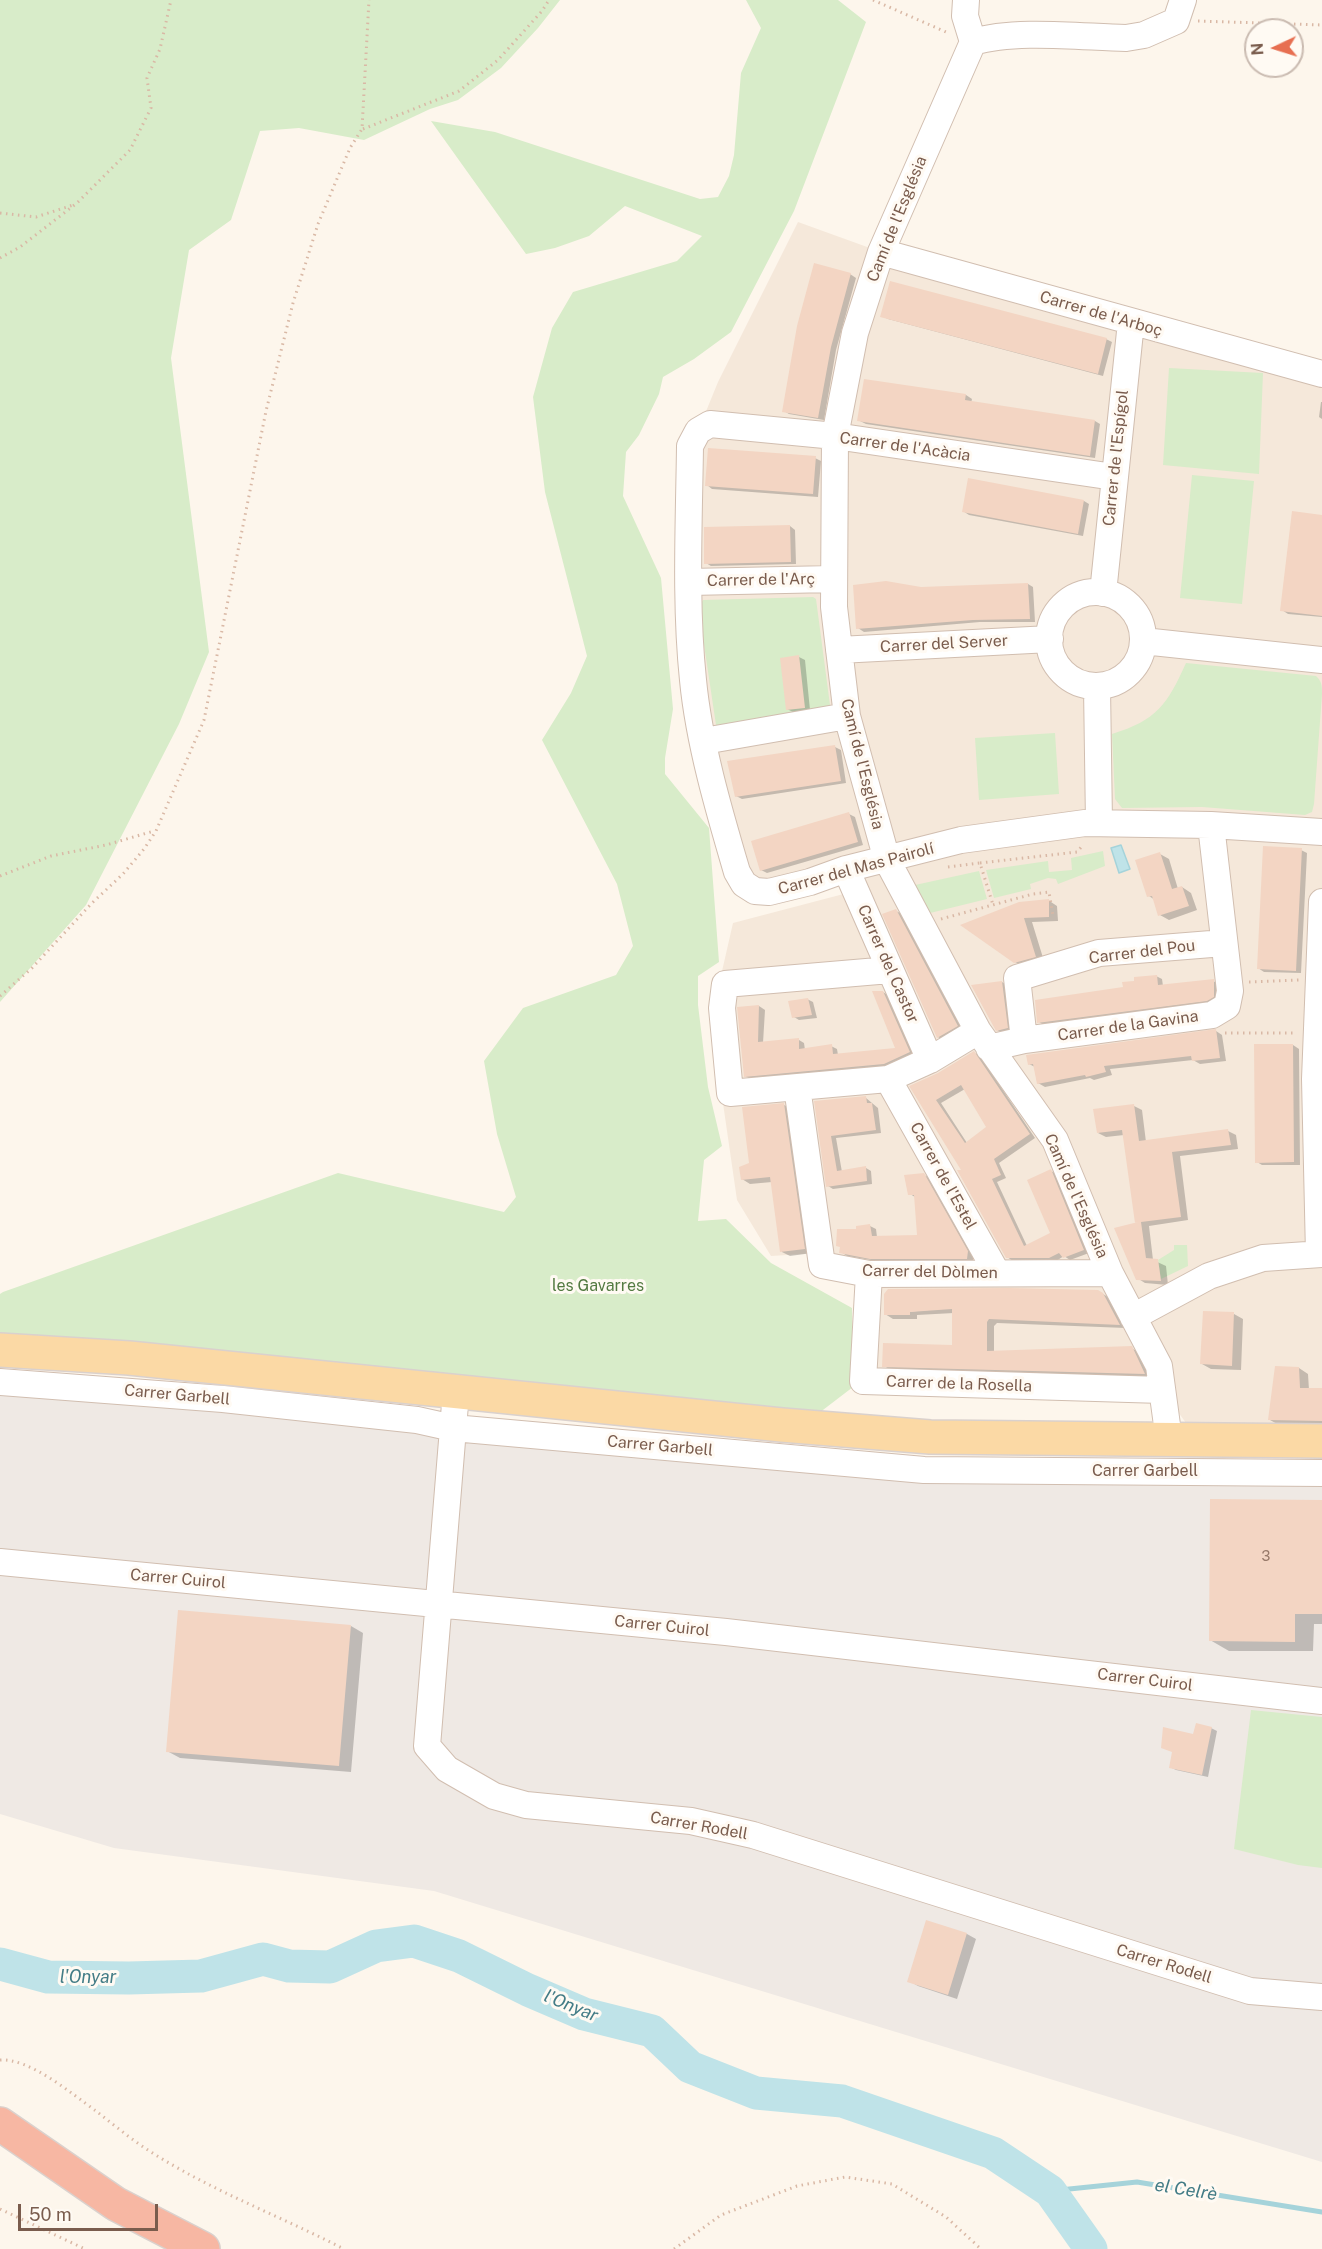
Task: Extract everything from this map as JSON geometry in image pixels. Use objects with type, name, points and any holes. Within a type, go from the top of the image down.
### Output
[{"type":"highway","points":[[4,2127],[116,2204],[203,2249]]},
{"type":"main road","points":[[0,1350],[129,1358],[930,1437],[1322,1441]]},
{"type":"street","points":[[948,0],[964,39]]},
{"type":"street","points":[[964,39],[966,0]]},
{"type":"street","points":[[964,39],[1012,36],[1126,38],[1144,35],[1180,10]]},
{"type":"street","name":"Camí de l'Església","points":[[964,39],[881,252],[855,333],[835,436],[834,607],[847,716],[887,860],[984,1039],[1055,1140],[1110,1274],[1159,1366],[1169,1440]]},
{"type":"street","name":"Carrer de l'Arboç","points":[[881,252],[1322,374]]},
{"type":"street","name":"Carrer de l'Espígol","points":[[1103,593],[1131,322]]},
{"type":"street","name":"Carrer de l'Acàcia","points":[[698,431],[710,424],[835,436],[1114,477]]},
{"type":"street","name":"Carrer del Mas Pairolí","points":[[698,431],[690,446],[689,582],[693,681],[712,783],[737,872],[744,884],[755,891],[769,892],[810,882],[846,869],[961,840],[1085,823],[1211,825],[1322,832]]},
{"type":"street","name":"Carrer de l'Arç","points":[[689,582],[833,579]]},
{"type":"street","points":[[1084,593],[1103,593],[1123,601],[1138,618],[1143,641],[1140,657],[1125,677],[1117,682],[1097,687],[1074,681],[1061,671],[1054,660],[1050,639],[1049,632],[1056,615],[1070,600],[1084,593]]},
{"type":"street","name":"Carrer del Server","points":[[839,650],[1050,639]]},
{"type":"street","points":[[1143,641],[1322,660]]},
{"type":"street","points":[[1097,687],[1099,823]]},
{"type":"street","points":[[704,741],[847,716]]},
{"type":"street","name":"Carrer de la Gavina","points":[[890,970],[725,984],[722,1008],[730,1093],[888,1079],[984,1039],[1024,1040],[1212,1015],[1227,1006],[1230,991],[1211,825]]},
{"type":"street","name":"Carrer del Castor","points":[[846,869],[930,1060]]},
{"type":"street","points":[[1133,1317],[1209,1276],[1263,1258],[1320,1254],[1315,1079],[1322,902]]},
{"type":"street","name":"Carrer del Pou","points":[[1024,1040],[1017,978],[1099,953],[1224,943]]},
{"type":"street","name":"Carrer de l'Estel","points":[[888,1079],[997,1273]]},
{"type":"street","name":"Carrer del Dòlmen","points":[[797,1087],[822,1265],[869,1274],[1110,1274]]},
{"type":"street","name":"Carrer de la Rosella","points":[[869,1274],[863,1381],[1162,1390]]},
{"type":"street","name":"Carrer Garbell","points":[[0,1382],[224,1399],[417,1420],[453,1428],[924,1470],[1322,1473]]},
{"type":"street","name":"Carrer Rodell","points":[[456,1392],[427,1746],[447,1769],[494,1796],[526,1805],[691,1821],[753,1835],[1250,1991],[1322,1996]]},
{"type":"street","name":"Carrer Cuirol","points":[[0,1562],[726,1632],[1322,1701]]},
{"type":"path","points":[[0,258],[20,247],[77,203],[130,150],[151,108],[147,78],[160,50],[171,0]]},
{"type":"path","points":[[0,996],[32,969],[92,903],[123,874],[156,831],[204,720],[266,411],[293,303],[318,224],[351,148],[363,129],[369,0]]},
{"type":"path","points":[[363,129],[459,91],[498,60],[549,0]]},
{"type":"path","points":[[873,0],[964,39]]},
{"type":"path","points":[[1180,10],[1322,25]]},
{"type":"path","points":[[0,213],[36,217],[77,203]]},
{"type":"path","points":[[0,876],[51,856],[106,845],[156,831]]},
{"type":"path","points":[[922,851],[941,868],[980,863],[993,905]]},
{"type":"path","points":[[922,924],[1033,894],[1049,892],[1053,916]]},
{"type":"path","points":[[1228,982],[1319,980]]},
{"type":"path","points":[[1212,1015],[1220,1033],[1317,1033]]},
{"type":"path","points":[[0,2060],[9,2060],[27,2066],[73,2095],[152,2152],[226,2193],[344,2249]]},
{"type":"path","points":[[674,2249],[721,2215],[797,2186],[845,2177],[892,2184],[946,2217],[981,2249]]},
{"type":"path","points":[[0,2209],[85,2249]]},
{"type":"shaded area","points":[[798,222],[881,252],[1322,374],[1322,1428],[1189,1427],[1162,1390],[863,1381],[869,1274],[819,1253],[771,1256],[737,1200],[714,1041],[720,980],[733,923],[855,891],[846,869],[755,891],[704,741],[698,431],[718,382]]},
{"type":"shaded area","points":[[0,1391],[452,1433],[1322,1481],[1322,2162],[434,1891],[114,1848],[0,1814]]},
{"type":"green space","points":[[0,0],[560,0],[501,68],[458,100],[430,109],[364,140],[299,128],[260,131],[231,220],[189,250],[171,358],[209,652],[179,724],[86,905],[0,1002]]},
{"type":"green space","name":"les Gavarres","points":[[746,0],[838,0],[866,22],[794,211],[731,332],[694,359],[663,377],[659,394],[639,435],[626,452],[623,496],[661,578],[673,709],[665,758],[665,774],[709,828],[719,962],[698,976],[698,1005],[708,1087],[722,1146],[704,1160],[698,1221],[726,1219],[771,1263],[852,1308],[853,1387],[802,1426],[0,1335],[0,1294],[3,1292],[338,1173],[504,1212],[516,1197],[497,1134],[484,1061],[523,1008],[616,975],[633,946],[617,884],[542,740],[571,693],[587,656],[545,492],[533,397],[552,328],[573,292],[677,261],[702,236],[625,206],[589,236],[555,248],[526,254],[431,121],[495,132],[700,199],[718,197],[729,176],[734,155],[741,73],[761,28]]},
{"type":"green space","points":[[1169,368],[1263,373],[1259,474],[1163,465]]},
{"type":"green space","points":[[1192,475],[1254,481],[1242,604],[1180,598]]},
{"type":"green space","points":[[813,597],[816,599],[830,705],[827,708],[721,727],[716,725],[699,611],[703,600]]},
{"type":"green space","points":[[1186,663],[1318,678],[1322,694],[1312,812],[1305,815],[1202,807],[1122,808],[1115,799],[1112,734],[1140,723],[1159,709],[1173,690]]},
{"type":"green space","points":[[1055,733],[1059,794],[979,800],[975,738]]},
{"type":"green space","points":[[1103,851],[1105,866],[1058,884],[1056,879],[1048,878],[1030,884],[1031,889],[994,898],[986,870],[1048,861],[1049,872],[1072,870],[1071,858]]},
{"type":"green space","points":[[979,871],[987,899],[926,914],[915,885]]},
{"type":"green space","points":[[1174,1245],[1187,1245],[1188,1266],[1161,1279],[1158,1260],[1174,1250]]},
{"type":"green space","points":[[1251,1710],[1322,1717],[1322,1868],[1298,1865],[1234,1849]]},
{"type":"water","points":[[1121,845],[1130,869],[1119,873],[1111,848]]},
{"type":"building","points":[[814,263],[851,273],[831,347],[818,418],[782,412],[797,326]]},
{"type":"building","points":[[890,281],[1107,338],[1098,374],[880,317]]},
{"type":"building","points":[[864,379],[966,394],[965,400],[1095,420],[1090,456],[857,421]]},
{"type":"building","points":[[708,448],[816,456],[813,494],[705,486]]},
{"type":"building","points":[[968,478],[1084,500],[1078,534],[962,512]]},
{"type":"building","points":[[1292,511],[1322,515],[1322,616],[1280,611]]},
{"type":"building","points":[[790,525],[791,562],[704,564],[704,527]]},
{"type":"building","points":[[886,581],[921,587],[1028,583],[1030,619],[973,620],[856,629],[853,585]]},
{"type":"building","points":[[799,655],[805,708],[786,710],[780,658]]},
{"type":"building","points":[[835,745],[841,781],[735,797],[727,761]]},
{"type":"building","points":[[849,812],[858,842],[760,871],[751,841]]},
{"type":"building","points":[[1263,846],[1302,848],[1296,971],[1257,969]]},
{"type":"building","points":[[1160,852],[1172,889],[1182,886],[1189,906],[1158,916],[1152,896],[1147,897],[1135,860]]},
{"type":"building","points":[[1049,899],[1049,917],[1024,918],[1036,957],[1014,963],[960,925],[1019,902]]},
{"type":"building","points":[[896,909],[958,1026],[937,1038],[882,914]]},
{"type":"building","points":[[1157,975],[1158,985],[1214,979],[1214,997],[1207,1001],[1037,1023],[1035,1000],[1123,987],[1122,982],[1134,981],[1134,977]]},
{"type":"building","points":[[1002,981],[1008,1028],[996,1031],[971,985]]},
{"type":"building","points":[[872,991],[883,991],[910,1052],[884,1064],[744,1077],[737,1007],[759,1005],[758,1042],[799,1038],[799,1049],[832,1044],[833,1054],[895,1048]]},
{"type":"building","points":[[808,998],[812,1015],[792,1018],[788,1001]]},
{"type":"building","points":[[1216,1029],[1220,1058],[1192,1061],[1191,1056],[1104,1066],[1106,1072],[1037,1084],[1033,1064],[1028,1065],[1026,1055]]},
{"type":"building","points":[[1254,1044],[1293,1044],[1294,1162],[1255,1163]]},
{"type":"building","points":[[974,1051],[1030,1134],[994,1159],[1001,1175],[992,1179],[1024,1246],[1050,1233],[1027,1180],[1051,1169],[1084,1250],[1063,1258],[1059,1253],[1049,1258],[1006,1258],[957,1170],[961,1170],[909,1086],[938,1073]],"holes":[[[961,1085],[986,1127],[965,1143],[936,1100]]]},
{"type":"building","points":[[866,1096],[867,1103],[872,1103],[876,1130],[831,1136],[837,1171],[866,1166],[867,1181],[826,1187],[814,1101]]},
{"type":"building","points":[[784,1103],[805,1249],[780,1252],[770,1177],[741,1180],[739,1167],[749,1163],[742,1107]]},
{"type":"building","points":[[1134,1104],[1139,1141],[1228,1129],[1231,1145],[1172,1152],[1181,1217],[1141,1222],[1146,1258],[1158,1259],[1161,1281],[1136,1280],[1114,1228],[1135,1223],[1122,1130],[1097,1133],[1093,1109]]},
{"type":"building","points":[[924,1173],[968,1251],[967,1259],[870,1259],[839,1253],[840,1247],[836,1246],[837,1229],[856,1229],[856,1226],[870,1224],[872,1236],[917,1235],[914,1195],[908,1195],[904,1175]]},
{"type":"building","points":[[888,1289],[1098,1290],[1103,1293],[1120,1325],[989,1319],[987,1322],[987,1351],[1132,1346],[1145,1374],[882,1367],[883,1343],[952,1345],[952,1309],[910,1312],[910,1315],[884,1315],[884,1294]]},
{"type":"building","points":[[1203,1311],[1234,1312],[1232,1366],[1200,1364]]},
{"type":"building","points":[[1275,1366],[1299,1367],[1300,1388],[1322,1388],[1322,1421],[1268,1420]]},
{"type":"building","points":[[1210,1499],[1322,1500],[1322,1614],[1295,1614],[1295,1642],[1209,1641]]},
{"type":"building","points":[[178,1610],[351,1625],[339,1766],[166,1752]]},
{"type":"building","points":[[1196,1723],[1212,1727],[1202,1775],[1169,1768],[1172,1752],[1161,1748],[1163,1727],[1193,1734]]},
{"type":"building","points":[[926,1920],[967,1933],[948,1995],[907,1982]]},
{"type":"waterway","name":"l'Onyar","points":[[0,1964],[48,1977],[201,1976],[263,1959],[289,1966],[330,1967],[376,1946],[414,1941],[459,1956],[584,2014],[652,2031],[690,2067],[756,2093],[842,2101],[993,2153],[1050,2191],[1091,2249]]},
{"type":"waterway","name":"el Celrè","points":[[1050,2191],[1137,2182],[1322,2212]]}]
